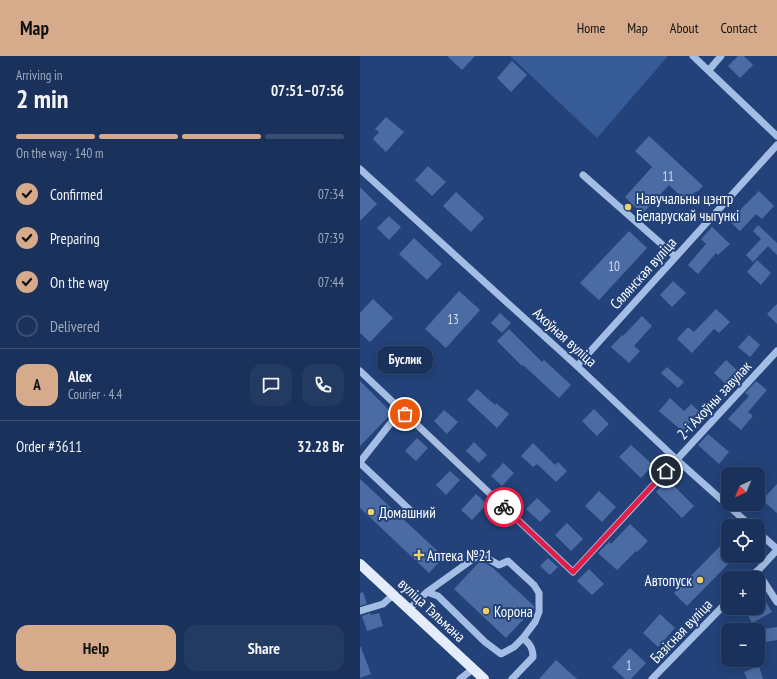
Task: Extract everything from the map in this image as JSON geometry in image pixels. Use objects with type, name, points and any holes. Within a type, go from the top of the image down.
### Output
[{"type":"main road","name":"вуліца Тэльмана","points":[[360,564],[484,679]]},
{"type":"street","points":[[693,56],[777,136]]},
{"type":"street","points":[[709,70],[721,56]]},
{"type":"street","name":"Сялянская вуліца","points":[[577,366],[777,145]]},
{"type":"street","name":"Ахоўная вуліца","points":[[360,169],[743,519]]},
{"type":"street","points":[[583,175],[675,256]]},
{"type":"street","name":"2-і Ахоўны завулак","points":[[401,410],[573,572],[777,351]]},
{"type":"street","points":[[360,371],[401,410],[360,462],[411,511]]},
{"type":"street","points":[[757,571],[777,549],[765,538]]},
{"type":"street","points":[[409,609],[427,592],[480,554],[498,565],[508,561],[534,585],[539,593],[539,612],[535,622],[523,638],[514,647],[501,654],[485,642],[438,596],[427,592]]},
{"type":"street","points":[[765,583],[777,602]]},
{"type":"street","points":[[360,611],[383,604],[393,595]]},
{"type":"street","name":"Базісная вуліца","points":[[652,679],[721,608]]},
{"type":"street","points":[[516,678],[533,657],[533,650],[523,638]]},
{"type":"street","points":[[460,679],[473,669]]},
{"type":"shaded area","points":[[510,56],[668,56],[597,138]]},
{"type":"building","points":[[447,56],[475,56],[462,70]]},
{"type":"building","points":[[738,56],[744,56],[753,65],[740,78],[728,66]]},
{"type":"building","points":[[512,61],[527,75],[511,92],[497,78]]},
{"type":"building","points":[[386,117],[404,132],[386,152],[373,139],[379,132],[375,129]]},
{"type":"building","points":[[649,136],[703,186],[686,201],[669,185],[642,214],[625,197],[652,167],[635,151]]},
{"type":"building","points":[[428,166],[446,182],[432,196],[415,180]]},
{"type":"building","points":[[360,187],[377,204],[360,221]]},
{"type":"building","points":[[759,191],[774,206],[762,219],[756,214],[740,231],[729,221]]},
{"type":"building","points":[[456,192],[484,218],[471,232],[443,206]]},
{"type":"building","points":[[389,216],[401,227],[389,240],[377,228]]},
{"type":"building","points":[[758,225],[777,243],[777,255],[768,246],[753,262],[746,255],[761,239],[753,231]]},
{"type":"building","points":[[712,227],[730,244],[718,255],[716,253],[698,274],[688,265],[706,244],[701,239]]},
{"type":"building","points":[[629,231],[647,248],[599,300],[580,283]]},
{"type":"building","points":[[414,238],[442,264],[427,280],[399,254]]},
{"type":"building","points":[[757,260],[771,273],[761,285],[747,272]]},
{"type":"building","points":[[673,281],[686,293],[672,307],[660,295]]},
{"type":"building","points":[[459,291],[480,310],[446,348],[425,329]]},
{"type":"building","points":[[373,299],[393,318],[370,342],[360,333],[360,313]]},
{"type":"building","points":[[777,304],[777,324],[767,314]]},
{"type":"building","points":[[716,309],[730,322],[719,333],[714,329],[692,353],[677,339],[688,327],[694,332]]},
{"type":"building","points":[[500,313],[511,323],[502,333],[491,323]]},
{"type":"building","points":[[642,316],[652,326],[634,346],[640,351],[629,363],[611,347]]},
{"type":"building","points":[[509,329],[542,362],[544,360],[571,385],[559,398],[523,365],[522,366],[497,341]]},
{"type":"building","points":[[749,335],[760,345],[750,357],[738,347]]},
{"type":"building","points":[[726,360],[745,378],[738,386],[734,383],[729,387],[714,373]]},
{"type":"building","points":[[667,367],[684,382],[678,388],[661,373]]},
{"type":"building","points":[[360,381],[392,413],[360,446]]},
{"type":"building","points":[[756,381],[767,390],[748,412],[753,416],[741,430],[728,419],[749,396],[745,393]]},
{"type":"building","points":[[477,389],[495,405],[496,403],[509,414],[497,428],[467,400]]},
{"type":"building","points":[[670,398],[684,411],[691,404],[700,412],[682,431],[659,411]]},
{"type":"building","points":[[594,409],[609,424],[597,436],[582,421]]},
{"type":"building","points":[[444,410],[458,422],[447,434],[434,421]]},
{"type":"building","points":[[708,434],[729,452],[719,464],[698,445]]},
{"type":"building","points":[[417,438],[428,448],[416,461],[405,451]]},
{"type":"building","points":[[474,442],[487,455],[479,463],[466,451]]},
{"type":"building","points":[[533,443],[555,465],[558,462],[567,471],[556,482],[537,464],[533,467],[521,456]]},
{"type":"building","points":[[631,445],[653,465],[641,478],[619,457]]},
{"type":"building","points":[[503,463],[514,473],[502,486],[491,476]]},
{"type":"building","points":[[450,471],[460,480],[446,495],[436,485]]},
{"type":"building","points":[[360,479],[444,557],[429,573],[360,508]]},
{"type":"building","points":[[668,480],[694,506],[682,518],[656,492]]},
{"type":"building","points":[[777,484],[777,513],[765,503],[765,497]]},
{"type":"building","points":[[599,491],[616,507],[602,522],[585,506]]},
{"type":"building","points":[[476,494],[487,504],[472,520],[461,510]]},
{"type":"building","points":[[537,498],[551,511],[540,522],[526,509]]},
{"type":"building","points":[[567,523],[583,539],[571,551],[555,535]]},
{"type":"building","points":[[630,524],[648,541],[617,570],[598,553],[609,542],[611,544]]},
{"type":"building","name":"Автопуск","points":[[721,545],[721,563],[729,563],[687,606],[674,593]]},
{"type":"building","points":[[548,558],[558,567],[550,575],[540,566]]},
{"type":"building","points":[[481,560],[493,568],[534,606],[534,608],[506,638],[454,589]]},
{"type":"building","points":[[589,569],[604,584],[592,595],[577,581]]},
{"type":"building","points":[[363,592],[367,604],[360,606],[360,593]]},
{"type":"building","points":[[765,601],[772,612],[752,623],[748,615],[765,615]]},
{"type":"building","points":[[370,613],[371,615],[379,613],[383,626],[367,631],[362,616]]},
{"type":"building","points":[[660,614],[675,628],[658,647],[643,633]]},
{"type":"building","points":[[777,627],[777,640],[766,642],[765,629]]},
{"type":"building","points":[[360,647],[371,674],[360,678]]},
{"type":"building","points":[[630,648],[646,663],[631,679],[625,679],[612,667]]},
{"type":"building","points":[[556,660],[577,679],[539,679]]},
{"type":"building","points":[[759,667],[763,679],[747,679],[744,672]]},
{"type":"way so far","points":[[405,414],[504,507]]},
{"type":"place","name":"Навучальны цэнтр Беларускай чыгункі","points":[[628,207]]},
{"type":"place","name":"Буслик","points":[[405,414]]},
{"type":"place","name":"Домашний","points":[[371,512]]},
{"type":"place","name":"Аптека №21","points":[[419,555]]},
{"type":"place","name":"Автопуск","points":[[700,580]]},
{"type":"place","name":"Корона","points":[[486,611]]},
{"type":"route","points":[[504,507],[573,572],[666,471]]}]
